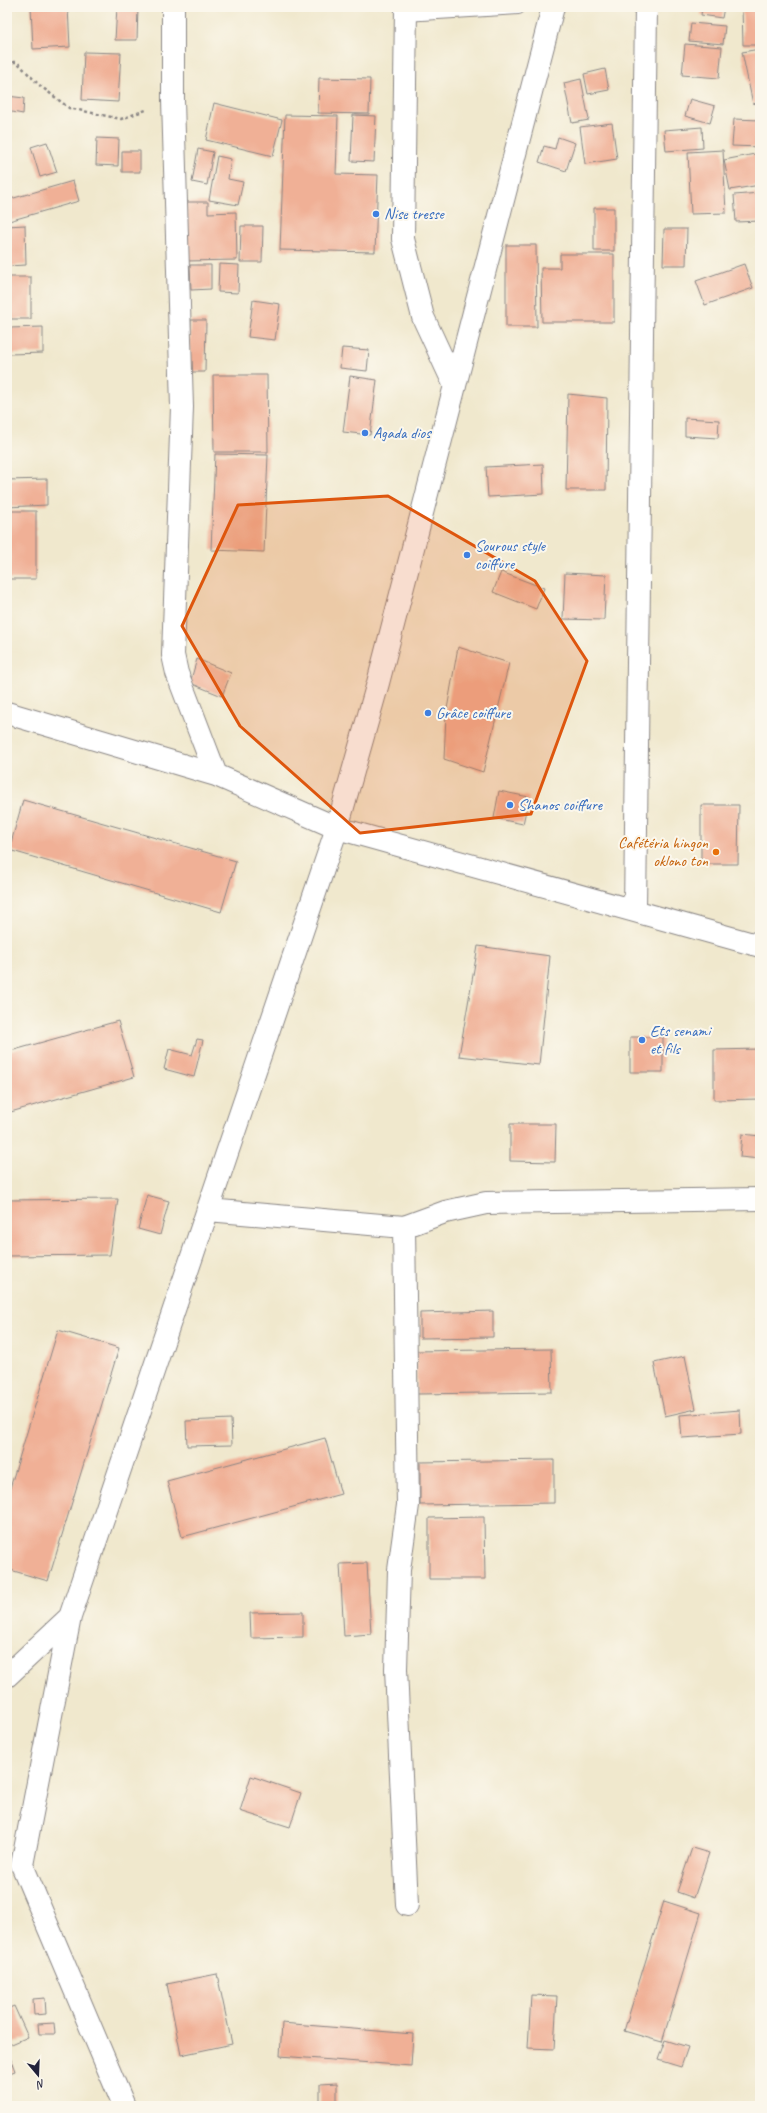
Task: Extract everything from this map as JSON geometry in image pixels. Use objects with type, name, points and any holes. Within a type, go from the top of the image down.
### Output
[{"type":"street","points":[[173,7],[173,100],[182,407],[173,655],[177,673],[216,775]]},
{"type":"street","points":[[124,2106],[15,1863],[70,1617],[337,828],[378,683],[553,7]]},
{"type":"street","points":[[635,910],[646,7]]},
{"type":"street","points":[[406,10],[403,239],[423,318],[454,386]]},
{"type":"street","points":[[7,713],[216,775],[337,828],[760,946]]},
{"type":"street","points":[[208,1210],[404,1227],[444,1212],[486,1203],[760,1199]]},
{"type":"street","points":[[404,1227],[408,1505],[399,1570],[396,1669],[407,1905]]},
{"type":"street","points":[[7,1676],[70,1617]]},
{"type":"lane","points":[[406,10],[518,7]]},
{"type":"path","points":[[7,62],[17,62],[38,84],[69,108],[121,119],[173,100]]},
{"type":"highlighted area","points":[[388,496],[535,581],[587,661],[531,814],[360,833],[240,726],[182,626],[238,505]]},
{"type":"building","points":[[31,7],[68,7],[70,47],[33,49]]},
{"type":"building","points":[[117,7],[138,7],[137,40],[115,40]]},
{"type":"building","points":[[702,7],[724,7],[722,18],[701,15]]},
{"type":"building","points":[[742,7],[760,7],[760,45],[743,45]]},
{"type":"building","points":[[691,23],[725,26],[723,44],[689,41]]},
{"type":"building","points":[[685,44],[722,47],[719,78],[682,75]]},
{"type":"building","points":[[760,49],[760,102],[753,104],[742,52]]},
{"type":"building","points":[[84,52],[121,53],[118,102],[82,100]]},
{"type":"building","points":[[605,69],[609,90],[588,94],[584,74]]},
{"type":"building","points":[[319,78],[370,79],[369,114],[318,113]]},
{"type":"building","points":[[581,79],[589,120],[572,123],[564,83]]},
{"type":"building","points":[[7,96],[24,98],[23,114],[7,111]]},
{"type":"building","points":[[690,99],[715,106],[710,123],[685,116]]},
{"type":"building","points":[[214,103],[282,120],[273,156],[206,140]]},
{"type":"building","points":[[285,115],[338,116],[336,174],[378,175],[375,252],[280,250]]},
{"type":"building","points":[[353,115],[376,116],[374,162],[351,161]]},
{"type":"building","points":[[734,119],[760,120],[760,147],[732,146]]},
{"type":"building","points":[[612,123],[617,159],[585,164],[580,127]]},
{"type":"building","points":[[702,127],[703,148],[666,151],[664,130]]},
{"type":"building","points":[[558,137],[575,143],[566,171],[539,162],[544,146],[555,149]]},
{"type":"building","points":[[97,138],[119,139],[118,166],[96,165]]},
{"type":"building","points":[[47,142],[57,172],[40,177],[31,147]]},
{"type":"building","points":[[198,149],[213,152],[207,185],[192,182]]},
{"type":"building","points":[[723,150],[726,213],[691,214],[688,152]]},
{"type":"building","points":[[122,151],[140,151],[140,172],[122,172]]},
{"type":"building","points":[[760,153],[760,185],[730,190],[724,160]]},
{"type":"building","points":[[217,156],[231,159],[228,179],[243,182],[238,205],[209,200]]},
{"type":"building","points":[[73,181],[79,201],[9,221],[7,200]]},
{"type":"building","points":[[760,193],[760,221],[736,222],[734,195]]},
{"type":"building","points":[[185,202],[208,202],[208,213],[236,212],[237,260],[186,261]]},
{"type":"building","points":[[594,208],[614,208],[614,251],[594,251]]},
{"type":"building","points":[[25,225],[26,265],[7,266],[7,226]]},
{"type":"building","points":[[241,226],[263,226],[262,262],[240,262]]},
{"type":"building","points":[[664,229],[687,229],[686,265],[663,265]]},
{"type":"building","points":[[506,245],[536,245],[537,327],[506,327]]},
{"type":"building","points":[[560,254],[614,254],[614,322],[542,322],[541,268],[560,268]]},
{"type":"building","points":[[219,264],[239,265],[238,293],[218,292]]},
{"type":"building","points":[[744,264],[753,288],[705,305],[696,281]]},
{"type":"building","points":[[190,265],[211,265],[211,289],[191,290]]},
{"type":"building","points":[[7,277],[31,277],[31,319],[7,319]]},
{"type":"building","points":[[253,300],[280,304],[275,340],[248,337]]},
{"type":"building","points":[[191,320],[206,320],[205,372],[189,372]]},
{"type":"building","points":[[43,327],[43,353],[9,354],[9,328]]},
{"type":"building","points":[[342,348],[369,350],[367,371],[340,368]]},
{"type":"building","points":[[213,375],[267,375],[268,452],[214,452]]},
{"type":"building","points":[[350,376],[377,380],[370,435],[343,432]]},
{"type":"building","points":[[568,394],[607,398],[606,490],[566,490]]},
{"type":"building","points":[[685,418],[719,420],[718,438],[685,436]]},
{"type":"building","points":[[215,454],[268,455],[264,552],[211,550]]},
{"type":"building","points":[[543,464],[544,494],[488,497],[486,467]]},
{"type":"building","points":[[47,479],[47,505],[7,507],[7,480]]},
{"type":"building","points":[[7,511],[36,511],[36,579],[7,579]]},
{"type":"building","points":[[501,572],[544,588],[536,609],[493,592]]},
{"type":"building","points":[[565,573],[606,575],[604,620],[563,619]]},
{"type":"building","points":[[458,647],[509,663],[483,772],[444,759],[446,715]]},
{"type":"building","points":[[197,659],[231,673],[222,696],[190,683]]},
{"type":"building","points":[[499,791],[529,797],[523,824],[494,818]]},
{"type":"building","points":[[23,800],[236,861],[221,912],[9,850]]},
{"type":"building","points":[[701,805],[739,805],[738,864],[701,864]]},
{"type":"building","points":[[478,946],[550,956],[539,1065],[459,1056]]},
{"type":"building","points":[[118,1021],[134,1077],[7,1113],[7,1052]]},
{"type":"building","points":[[630,1037],[663,1037],[663,1072],[630,1072]]},
{"type":"building","points":[[197,1039],[203,1040],[194,1077],[164,1069],[169,1049],[192,1055]]},
{"type":"building","points":[[760,1049],[760,1099],[714,1100],[714,1050]]},
{"type":"building","points":[[510,1124],[556,1124],[555,1162],[510,1161]]},
{"type":"building","points":[[742,1134],[760,1136],[760,1159],[740,1157]]},
{"type":"building","points":[[147,1195],[169,1201],[160,1235],[138,1229]]},
{"type":"building","points":[[118,1199],[110,1255],[7,1256],[7,1200]]},
{"type":"building","points":[[493,1311],[493,1337],[420,1338],[420,1313]]},
{"type":"building","points":[[58,1330],[119,1348],[48,1581],[7,1569],[7,1498]]},
{"type":"building","points":[[551,1349],[552,1392],[417,1394],[416,1351]]},
{"type":"building","points":[[685,1356],[696,1409],[665,1416],[654,1363]]},
{"type":"building","points":[[740,1410],[741,1434],[682,1438],[680,1415]]},
{"type":"building","points":[[231,1419],[232,1445],[187,1446],[186,1421]]},
{"type":"building","points":[[325,1438],[341,1494],[182,1537],[167,1481]]},
{"type":"building","points":[[554,1460],[554,1503],[420,1505],[420,1462]]},
{"type":"building","points":[[484,1517],[485,1579],[429,1579],[429,1518]]},
{"type":"building","points":[[367,1563],[371,1634],[344,1636],[340,1564]]},
{"type":"building","points":[[303,1612],[303,1637],[251,1638],[250,1613]]},
{"type":"building","points":[[251,1776],[301,1793],[290,1827],[240,1811]]},
{"type":"building","points":[[692,1848],[709,1853],[694,1898],[677,1892]]},
{"type":"building","points":[[664,1901],[701,1913],[662,2042],[624,2031]]},
{"type":"building","points":[[217,1974],[232,2044],[181,2055],[167,1984]]},
{"type":"building","points":[[531,1995],[557,1996],[554,2049],[528,2048]]},
{"type":"building","points":[[45,1998],[46,2014],[34,2015],[33,1999]]},
{"type":"building","points":[[14,2006],[28,2037],[7,2046],[7,2009]]},
{"type":"building","points":[[54,2023],[55,2034],[39,2034],[38,2024]]},
{"type":"building","points":[[282,2023],[413,2034],[411,2066],[280,2056]]},
{"type":"building","points":[[665,2040],[688,2047],[681,2067],[658,2060]]},
{"type":"building","points":[[7,2049],[15,2071],[7,2074]]},
{"type":"building","points":[[337,2083],[337,2104],[320,2104],[320,2084]]},
{"type":"place","name":"Nise tresse","points":[[376,214]]},
{"type":"place","name":"Agada dios","points":[[365,433]]},
{"type":"place","name":"Sourous style coiffure","points":[[467,555]]},
{"type":"place","name":"Grâce coiffure","points":[[428,713]]},
{"type":"place","name":"Shanos coiffure","points":[[510,805]]},
{"type":"place","name":"Cafétéria hingon oklono ton","points":[[716,852]]},
{"type":"place","name":"Ets senami et fils","points":[[642,1040]]}]
